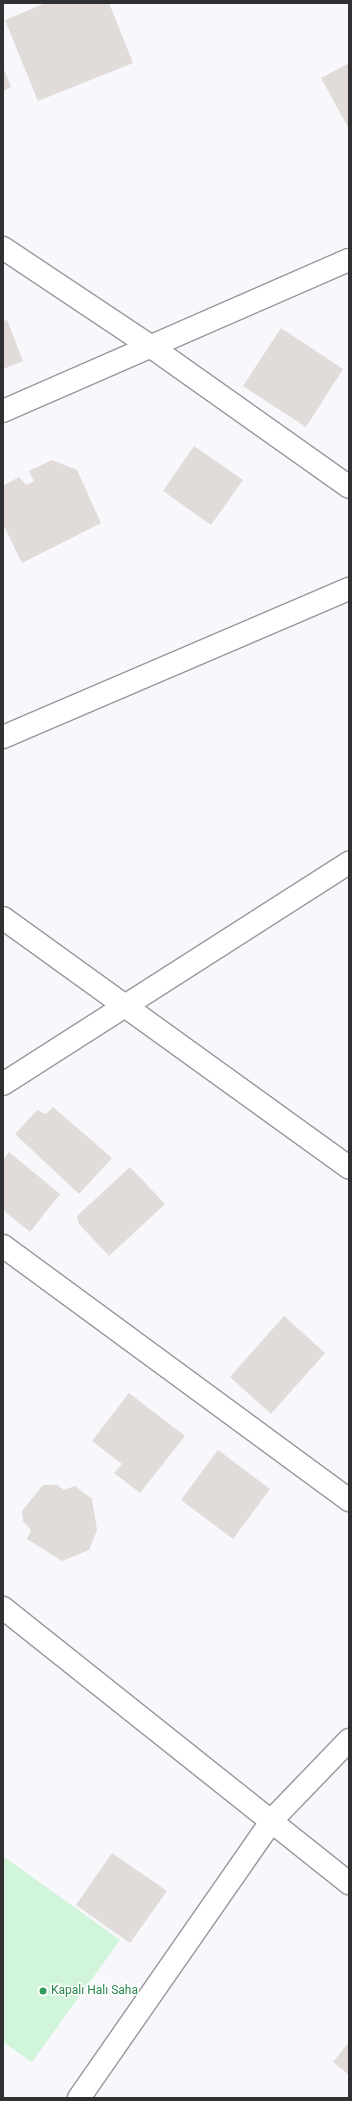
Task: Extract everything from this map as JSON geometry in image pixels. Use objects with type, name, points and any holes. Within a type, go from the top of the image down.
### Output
[{"type":"street","points":[[3,248],[153,348],[349,487]]},
{"type":"street","points":[[3,411],[153,348],[349,260]]},
{"type":"street","points":[[3,737],[349,589]]},
{"type":"street","points":[[3,1084],[349,863]]},
{"type":"street","points":[[3,918],[349,1168]]},
{"type":"street","points":[[3,1246],[349,1500]]},
{"type":"street","points":[[3,1608],[272,1820],[349,1883]]},
{"type":"street","points":[[79,2098],[272,1820],[349,1740]]},
{"type":"green space","name":"Kapalı Halı Saha","points":[[3,1856],[120,1940],[32,2062],[3,2042]]},
{"type":"building","points":[[46,3],[109,3],[133,63],[38,101],[5,20]]},
{"type":"building","points":[[349,63],[349,129],[321,78]]},
{"type":"building","points":[[3,67],[11,87],[3,91]]},
{"type":"building","points":[[7,320],[23,361],[3,369],[3,321]]},
{"type":"building","points":[[281,328],[343,369],[306,427],[243,386]]},
{"type":"building","points":[[194,446],[243,480],[211,525],[163,491]]},
{"type":"building","points":[[52,460],[77,470],[101,523],[22,563],[3,524],[3,486],[19,477],[26,485],[34,481],[29,471]]},
{"type":"building","points":[[53,1107],[112,1158],[79,1194],[15,1134],[37,1110],[46,1114]]},
{"type":"building","points":[[9,1152],[60,1194],[30,1232],[3,1210],[3,1160]]},
{"type":"building","points":[[130,1167],[165,1204],[109,1256],[79,1224],[77,1216]]},
{"type":"building","points":[[284,1316],[325,1353],[271,1414],[230,1377]]},
{"type":"building","points":[[129,1393],[185,1436],[140,1493],[114,1473],[122,1464],[92,1441]]},
{"type":"building","points":[[218,1450],[270,1489],[233,1539],[181,1500]]},
{"type":"building","points":[[43,1485],[57,1485],[64,1490],[75,1486],[92,1499],[97,1530],[89,1550],[62,1561],[27,1539],[31,1530],[23,1521],[22,1511]]},
{"type":"building","points":[[112,1853],[167,1891],[130,1943],[76,1905]]},
{"type":"building","points":[[349,2042],[349,2075],[333,2062]]},
{"type":"place","name":"Kapalı Halı Saha","points":[[43,1991]]}]
